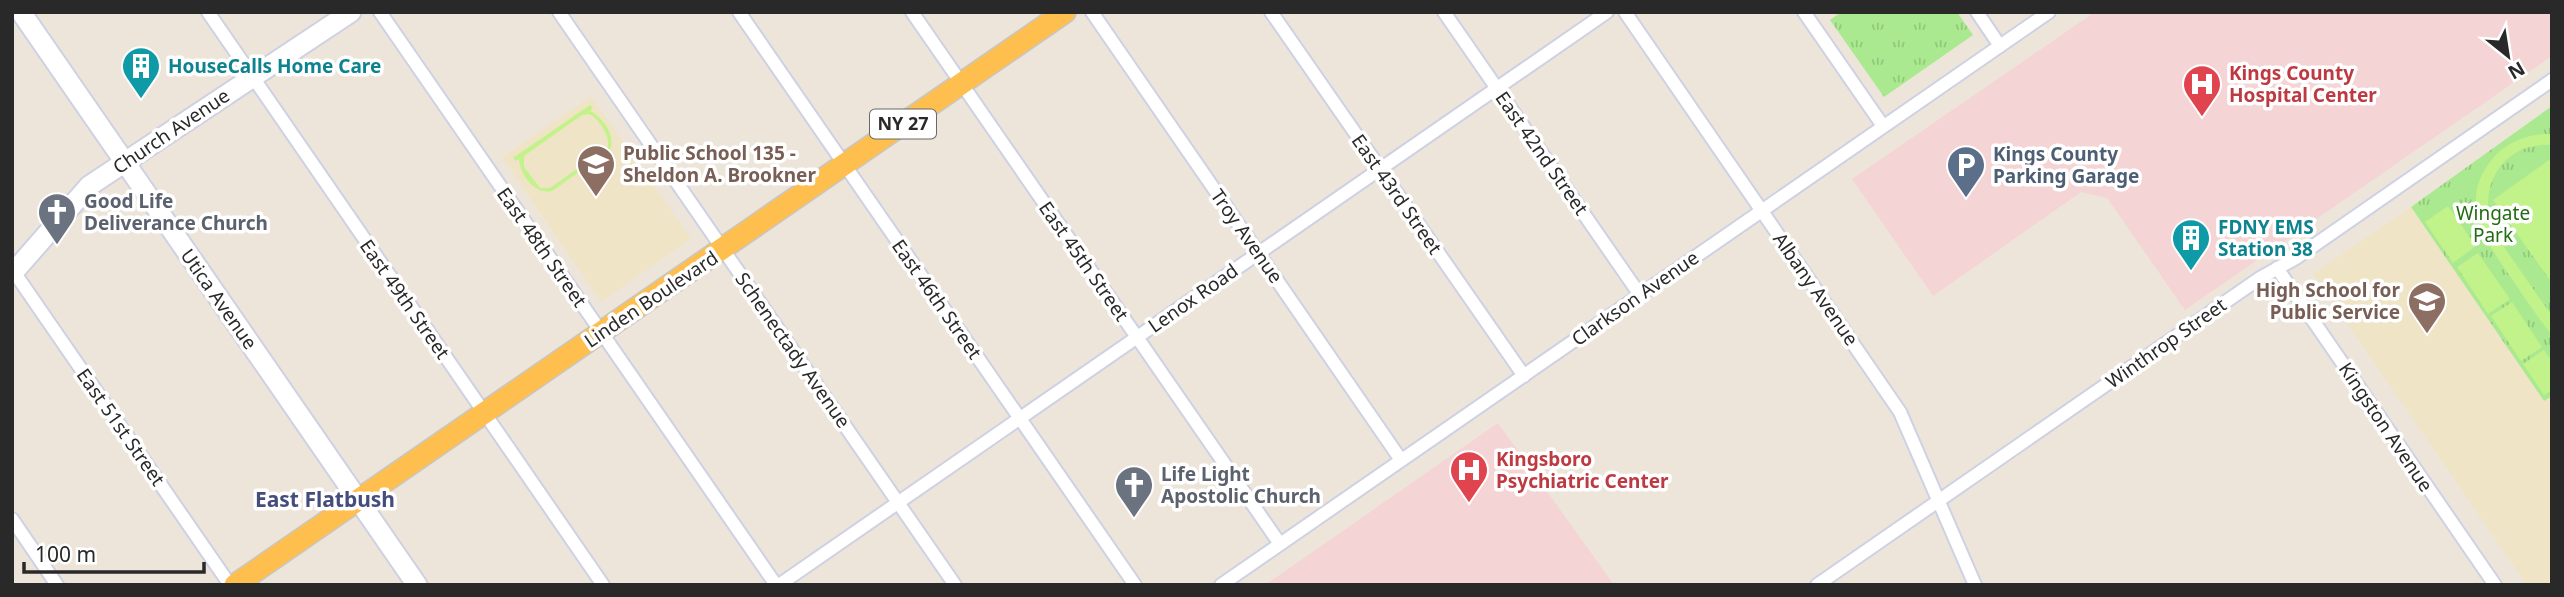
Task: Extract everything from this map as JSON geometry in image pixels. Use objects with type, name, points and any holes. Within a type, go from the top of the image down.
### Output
[{"type":"highway","name":"Linden Boulevard","points":[[235,585],[1065,12]]},
{"type":"main road","name":"Utica Avenue","points":[[21,12],[417,585]]},
{"type":"main road","name":"Church Avenue","points":[[13,272],[89,186],[351,12]]},
{"type":"street","name":"East 49th Street","points":[[208,12],[603,585]]},
{"type":"street","name":"East 48th Street","points":[[380,12],[778,585]]},
{"type":"street","name":"Schenectady Avenue","points":[[559,12],[955,585]]},
{"type":"street","name":"East 46th Street","points":[[739,12],[1135,585]]},
{"type":"street","name":"East 45th Street","points":[[912,12],[1280,544]]},
{"type":"street","name":"Troy Avenue","points":[[1092,12],[1401,460]]},
{"type":"street","name":"East 43rd Street","points":[[1271,12],[1524,376]]},
{"type":"street","name":"East 42nd Street","points":[[1444,12],[1640,295]]},
{"type":"street","name":"Lenox Road","points":[[778,585],[1607,12]]},
{"type":"street","name":"Albany Avenue","points":[[1625,12],[1900,412],[1975,585]]},
{"type":"street","points":[[1804,12],[1883,126]]},
{"type":"street","points":[[1977,12],[2000,46]]},
{"type":"street","name":"Clarkson Avenue","points":[[1221,585],[2049,12]]},
{"type":"street","name":"Winthrop Street","points":[[1817,585],[2552,80]]},
{"type":"street","name":"Kingston Avenue","points":[[2277,268],[2495,585]]},
{"type":"street","name":"East 51st Street","points":[[13,272],[230,585]]},
{"type":"street","points":[[12,519],[57,585]]},
{"type":"shaded area","name":"Kings County Hospital Center","points":[[2095,12],[2552,12],[2552,56],[2185,310],[2107,198],[2081,192],[1933,296],[1852,179]]},
{"type":"shaded area","name":"Public School 135 - Sheldon A. Brookner","points":[[591,96],[691,239],[601,302],[502,157]]},
{"type":"shaded area","name":"High School for Public Service","points":[[2411,207],[2544,401],[2552,396],[2552,585],[2527,585],[2313,274]]},
{"type":"shaded area","name":"Kingsboro Psychiatric Center","points":[[1498,423],[1614,585],[1265,585]]},
{"type":"green space","points":[[1841,12],[1957,12],[1973,35],[1884,97],[1830,20]]},
{"type":"green space","points":[[590,105],[593,108],[590,111],[604,122],[610,133],[610,150],[552,191],[534,187],[525,177],[519,159],[516,161],[513,158]],"holes":[[[582,115],[593,116],[606,133],[608,147],[550,188],[540,188],[524,167],[524,156]]]},
{"type":"green space","name":"Wingate Park","points":[[2552,106],[2552,396],[2544,401],[2411,207]]},
{"type":"green space","points":[[2552,134],[2552,145],[2534,146],[2505,161],[2490,188],[2488,204],[2490,220],[2497,237],[2552,316],[2552,335],[2494,252],[2479,222],[2476,206],[2477,190],[2483,174],[2500,151],[2520,139]]},
{"type":"green space","points":[[2552,158],[2552,283],[2493,200]]},
{"type":"green space","points":[[2448,206],[2476,246],[2453,263],[2425,222]]},
{"type":"green space","points":[[2478,253],[2510,299],[2488,314],[2457,267]]},
{"type":"green space","points":[[2512,302],[2542,347],[2521,361],[2491,316]]},
{"type":"green space","points":[[2544,350],[2552,361],[2552,390],[2544,395],[2523,364]]},
{"type":"place","name":"HouseCalls Home Care","points":[[141,100]]},
{"type":"place","name":"Kings County Hospital Center","points":[[2202,118]]},
{"type":"place","name":"Public School 135 - Sheldon A. Brookner","points":[[596,198]]},
{"type":"place","name":"Kings County Parking Garage","points":[[1966,199]]},
{"type":"place","name":"Good Life Deliverance Church","points":[[57,246]]},
{"type":"place","name":"FDNY EMS Station 38","points":[[2191,272]]},
{"type":"place","name":"High School for Public Service","points":[[2427,335]]},
{"type":"place","name":"Kingsboro Psychiatric Center","points":[[1469,504]]},
{"type":"place","name":"Life Light Apostolic Church","points":[[1134,519]]},
{"type":"district","name":"East Flatbush","points":[[325,500]]}]
